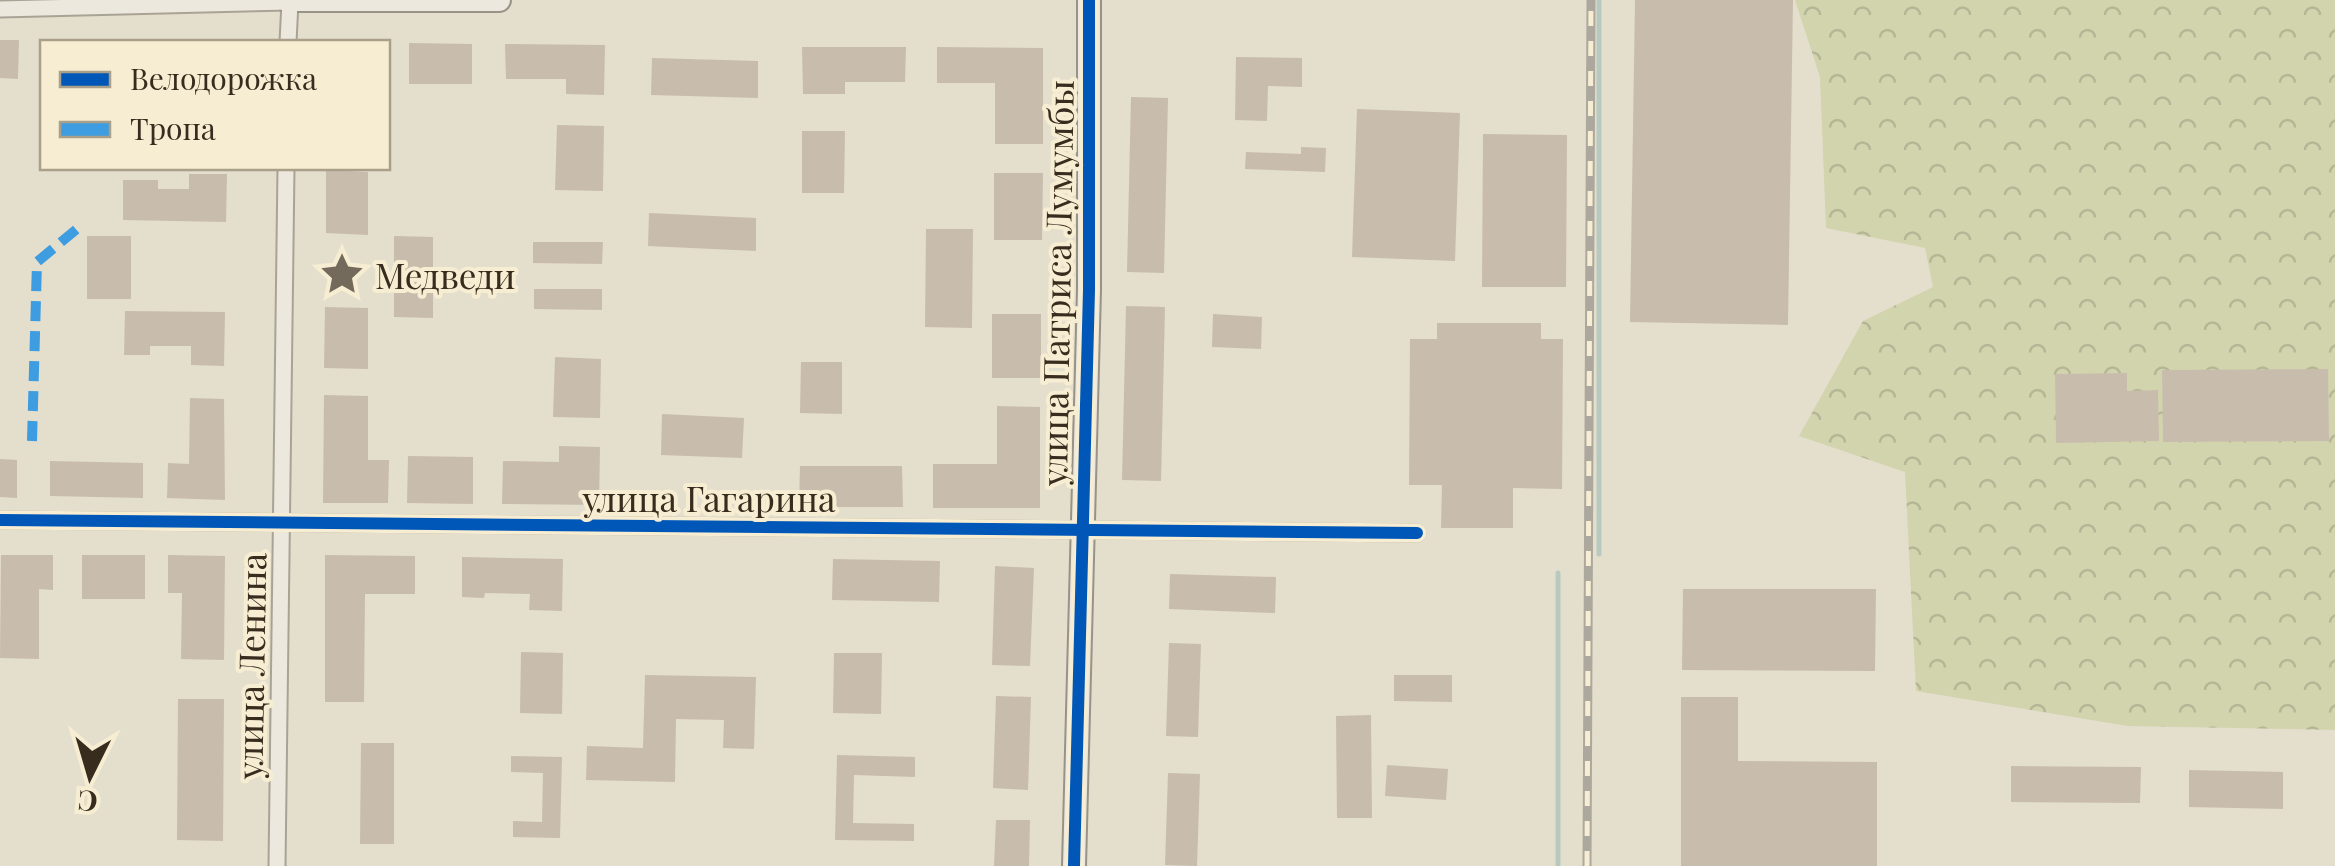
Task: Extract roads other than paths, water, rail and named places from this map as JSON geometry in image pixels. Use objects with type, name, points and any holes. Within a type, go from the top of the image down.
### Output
[{"type":"street","points":[[0,8],[498,0]]},
{"type":"street","name":"улица Патриса Лумумбы","points":[[1074,866],[1089,290],[1090,0]]},
{"type":"street","points":[[288,1],[288,40]]},
{"type":"street","name":"улица Ленина","points":[[277,866],[286,170]]},
{"type":"street","name":"улица Гагарина","points":[[0,520],[1417,532]]},
{"type":"waterway","points":[[1599,0],[1599,554]]},
{"type":"waterway","points":[[1558,573],[1558,866]]},
{"type":"railway","points":[[1587,866],[1591,0]]},
{"type":"place","name":"Медведи","points":[[342,274]]}]
